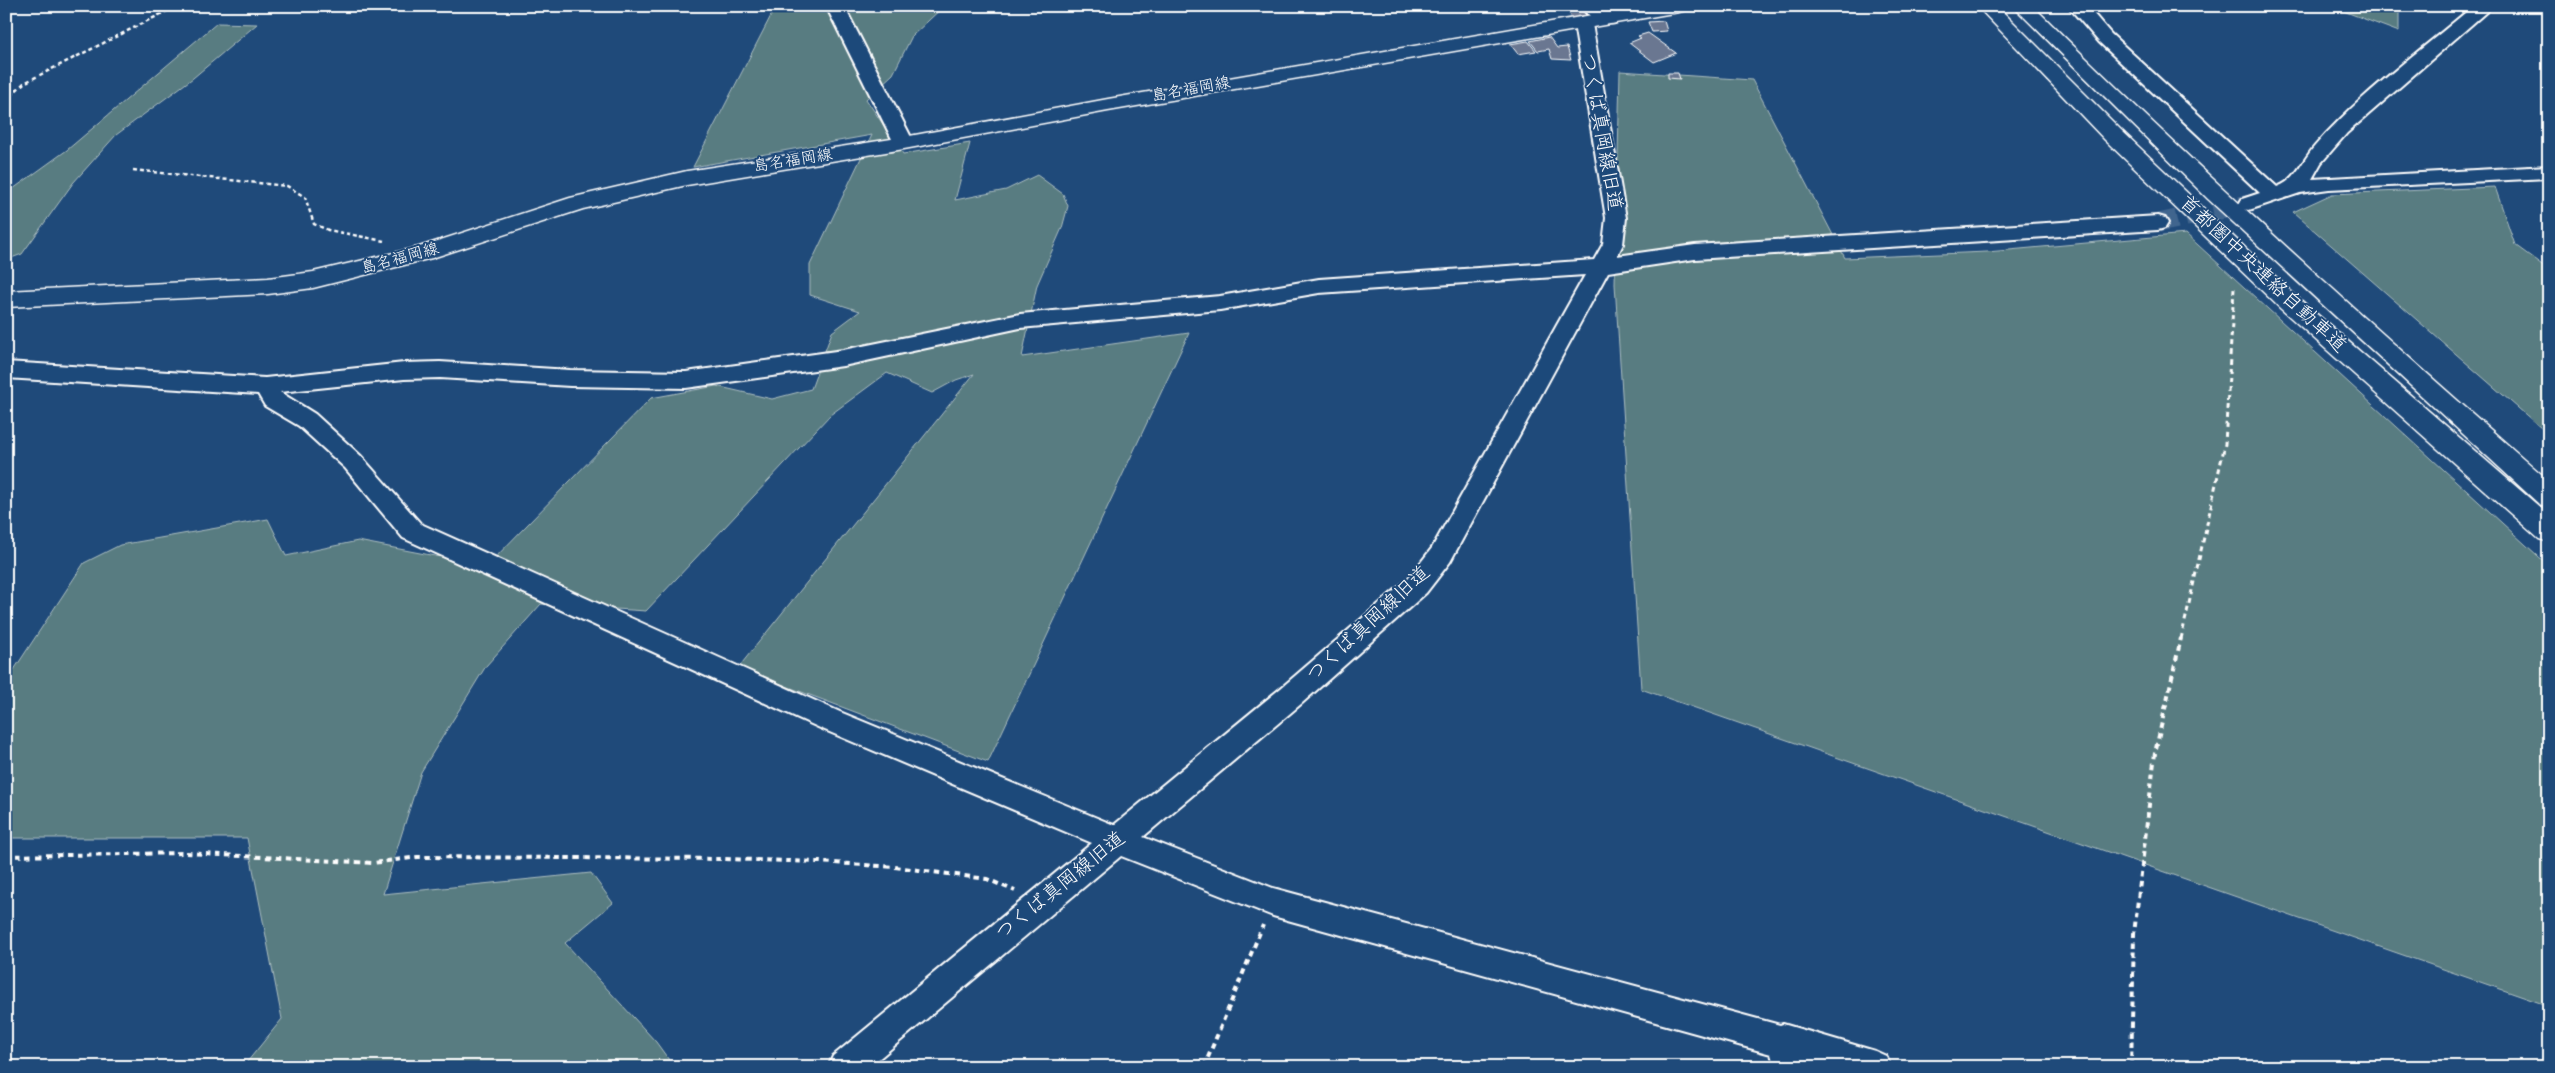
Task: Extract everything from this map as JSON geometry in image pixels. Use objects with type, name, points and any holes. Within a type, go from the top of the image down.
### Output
[{"type":"main road","name":"つくば真岡線旧道","points":[[1586,15],[1609,19],[1679,6]]},
{"type":"main road","points":[[1980,6],[2011,33]]},
{"type":"main road","name":"首都圏中央連絡自動車道","points":[[1986,6],[2113,135],[2289,303],[2549,531]]},
{"type":"main road","name":"首都圏中央連絡自動車道","points":[[2022,6],[2095,79],[2399,365],[2549,497]]},
{"type":"main road","points":[[2028,6],[2095,79]]},
{"type":"main road","name":"島名福岡線","points":[[6,299],[268,286],[352,272],[424,253],[578,203],[687,178],[904,143],[1586,15]]},
{"type":"street","points":[[835,6],[904,143]]},
{"type":"street","points":[[2077,6],[2105,38],[2274,195]]},
{"type":"street","points":[[2297,187],[2313,160],[2340,129],[2484,6]]},
{"type":"street","name":"つくば真岡線旧道","points":[[844,1067],[1040,903],[1118,841],[1417,586],[1441,555],[1600,264],[1613,244],[1616,218],[1586,15]]},
{"type":"street","points":[[2249,204],[2297,187],[2330,183],[2549,172]]},
{"type":"street","points":[[6,370],[265,386],[404,371],[440,370],[570,378],[686,380],[843,358],[1020,321],[1220,303],[1319,286],[1585,268],[1600,264],[1704,251],[2158,223]]},
{"type":"street","points":[[265,386],[273,400],[307,420],[353,462],[412,531],[830,720],[992,786],[1118,841],[1273,902],[1787,1053],[1875,1067]]},
{"type":"path","points":[[6,100],[24,83],[177,6]]},
{"type":"path","points":[[133,170],[287,186],[305,196],[314,224],[328,230],[409,247],[424,253]]},
{"type":"path","points":[[2131,1067],[2134,934],[2155,753],[2225,444],[2234,288]]},
{"type":"path","points":[[6,856],[185,853],[373,863],[418,857],[725,859],[819,862],[895,867],[987,879],[1040,903]]},
{"type":"path","points":[[1204,1067],[1273,902]]},
{"type":"green space","points":[[776,6],[944,6],[912,36],[893,74],[866,99],[903,154],[970,143],[955,200],[1006,190],[1037,175],[1063,194],[1068,206],[1062,228],[1037,285],[1022,357],[1189,333],[988,762],[738,668],[974,374],[956,380],[932,393],[887,373],[830,415],[646,611],[541,604],[486,666],[421,772],[383,894],[591,873],[613,903],[565,943],[656,1042],[674,1067],[243,1067],[282,1019],[247,838],[6,838],[6,682],[84,563],[120,545],[268,519],[286,556],[358,541],[487,566],[651,398],[716,386],[772,399],[811,389],[832,332],[860,311],[810,295],[810,265],[872,135],[693,167]]},
{"type":"green space","points":[[2330,6],[2409,6],[2399,13],[2399,32]]},
{"type":"green space","points":[[217,23],[257,24],[193,78],[116,135],[73,183],[22,254],[6,260],[6,194],[67,150]]},
{"type":"green space","points":[[1620,71],[1752,80],[1845,258],[1987,252],[2186,234],[2549,566],[2549,1006],[1641,689],[1615,284]]},
{"type":"green space","points":[[2495,187],[2515,245],[2549,270],[2549,435],[2293,212],[2332,194]]},
{"type":"building","points":[[1582,10],[1587,16],[1573,19],[1568,12]]},
{"type":"building","points":[[1664,21],[1667,31],[1652,32],[1648,22]]},
{"type":"building","points":[[1648,33],[1676,53],[1654,62],[1629,43],[1641,38],[1638,36]]},
{"type":"building","points":[[1549,37],[1557,48],[1567,47],[1571,60],[1552,59],[1549,49],[1538,51],[1530,41]]},
{"type":"building","points":[[1528,41],[1536,51],[1518,54],[1510,44]]},
{"type":"building","points":[[1668,73],[1678,73],[1680,79],[1668,78]]},
{"type":"tunnel","points":[[2158,223],[2249,204]]}]
